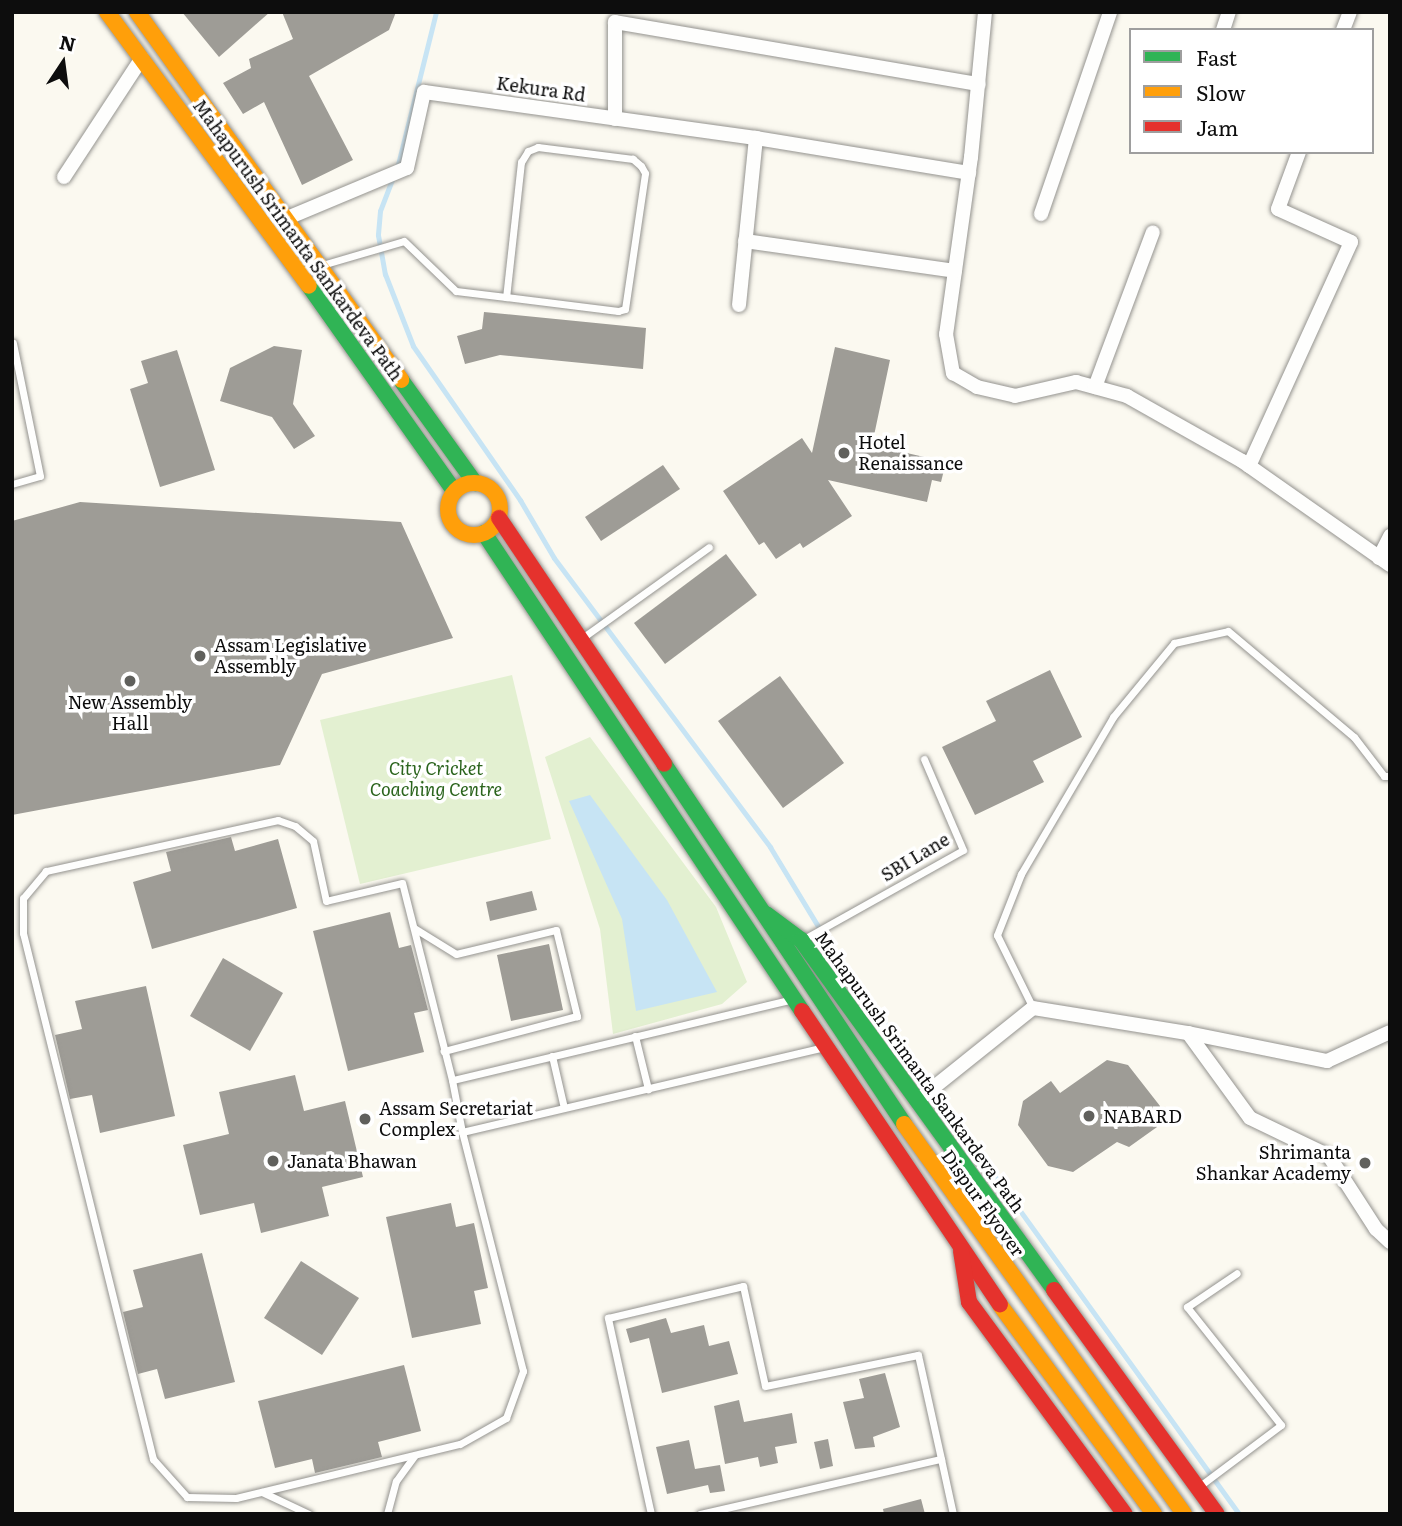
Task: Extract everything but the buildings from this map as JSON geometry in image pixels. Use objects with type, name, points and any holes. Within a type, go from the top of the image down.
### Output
[{"type":"main road","name":"Mahapurush Srimanta Sankardeva Path","points":[[107,12],[455,492]]},
{"type":"main road","name":"Mahapurush Srimanta Sankardeva Path","points":[[136,12],[475,484]]},
{"type":"main road","points":[[475,484],[495,493],[499,518],[484,533],[471,535],[456,527],[449,511],[455,492],[475,484]]},
{"type":"main road","name":"Mahapurush Srimanta Sankardeva Path","points":[[499,518],[586,634],[758,909],[807,936],[1201,1485],[1217,1514]]},
{"type":"main road","points":[[484,533],[961,1251],[1154,1514]]},
{"type":"main road","name":"Dispur Flyover","points":[[758,909],[846,1039],[1184,1514]]},
{"type":"main road","points":[[961,1251],[969,1301],[1125,1514]]},
{"type":"street","points":[[985,12],[969,173],[946,334],[953,373],[978,387],[1015,396],[1076,382],[1127,396],[1249,466],[1385,562],[1390,536]]},
{"type":"street","points":[[1041,214],[1110,12]]},
{"type":"street","points":[[615,119],[615,22],[979,84]]},
{"type":"street","points":[[64,177],[142,58]]},
{"type":"street","name":"Kekura Rd","points":[[285,219],[407,168],[424,92],[756,138],[969,173]]},
{"type":"street","points":[[739,305],[756,138]]},
{"type":"street","points":[[1249,466],[1352,242],[1278,209],[1298,154]]},
{"type":"street","points":[[1095,387],[1153,232]]},
{"type":"street","points":[[745,241],[955,271]]},
{"type":"street","points":[[921,1097],[1033,1008],[1188,1033],[1327,1061],[1390,1032]]},
{"type":"street","points":[[1188,1033],[1251,1118],[1329,1156],[1376,1229],[1390,1242]]},
{"type":"lane","points":[[319,267],[391,245],[410,244],[456,290],[506,297],[625,309],[645,173],[641,166],[633,159],[538,147],[527,151],[521,162],[506,297]]},
{"type":"lane","points":[[12,484],[40,476],[13,343]]},
{"type":"lane","points":[[586,634],[709,547]]},
{"type":"lane","points":[[1033,1008],[997,935],[1021,874],[1113,717],[1174,643],[1228,631],[1354,737],[1384,776],[1390,776]]},
{"type":"lane","name":"SBI Lane","points":[[807,936],[963,850],[924,759]]},
{"type":"lane","points":[[278,820],[295,826],[313,841],[326,901],[402,883],[444,1052],[523,1371],[506,1418],[460,1444],[236,1498],[187,1497],[153,1459],[23,933],[23,898],[46,872],[278,820]]},
{"type":"lane","points":[[413,928],[456,954],[556,930],[559,942],[577,1016],[444,1052]]},
{"type":"lane","points":[[452,1080],[793,999]]},
{"type":"lane","points":[[635,1036],[648,1089]]},
{"type":"lane","points":[[462,1132],[825,1047]]},
{"type":"lane","points":[[552,1056],[564,1108]]},
{"type":"lane","points":[[1201,1485],[1281,1425],[1187,1307],[1237,1273]]},
{"type":"lane","points":[[651,1514],[608,1318],[743,1286],[765,1386],[918,1355],[953,1514]]},
{"type":"lane","points":[[387,1514],[396,1481],[415,1455]]},
{"type":"lane","points":[[700,1514],[941,1460]]},
{"type":"lane","points":[[261,1492],[309,1514]]},
{"type":"green space","name":"City Cricket Coaching Centre","points":[[512,675],[551,839],[360,884],[320,720]]},
{"type":"green space","points":[[590,737],[716,907],[747,982],[722,1004],[613,1034],[600,929],[545,757]]},
{"type":"water","points":[[590,795],[667,900],[717,992],[636,1011],[622,919],[569,801]]},
{"type":"waterway","points":[[436,12],[398,164],[380,211],[378,235],[385,274],[413,346],[520,500],[554,558],[770,847],[836,956],[1239,1514]]},
{"type":"traffic: fast","points":[[309,286],[455,492]]},
{"type":"traffic: fast","points":[[401,380],[475,483]]},
{"type":"traffic: fast","points":[[484,533],[802,1011]]},
{"type":"traffic: fast","points":[[664,764],[904,1124]]},
{"type":"traffic: fast","points":[[766,914],[801,940],[1054,1290]]},
{"type":"traffic: slow","points":[[107,12],[309,286]]},
{"type":"traffic: slow","points":[[137,12],[401,380]]},
{"type":"traffic: slow","points":[[474,483],[484,485],[492,491],[498,499],[500,509],[498,519],[492,527],[484,533],[474,535],[464,533],[456,527],[450,519],[448,509],[450,499],[456,491],[464,485],[474,483]]},
{"type":"traffic: slow","points":[[904,1124],[1184,1514]]},
{"type":"traffic: slow","points":[[1000,1305],[1154,1514]]},
{"type":"traffic: jam","points":[[499,518],[664,764]]},
{"type":"traffic: jam","points":[[802,1011],[1000,1305]]},
{"type":"traffic: jam","points":[[961,1251],[969,1302],[1125,1514]]},
{"type":"traffic: jam","points":[[1054,1290],[1217,1514]]},
{"type":"place","name":"Hotel Renaissance","points":[[844,453]]},
{"type":"place","name":"Assam Legislative Assembly","points":[[200,656]]},
{"type":"place","name":"New Assembly Hall","points":[[130,681]]},
{"type":"place","name":"NABARD","points":[[1089,1116]]},
{"type":"place","name":"Assam Secretariat Complex","points":[[365,1119]]},
{"type":"place","name":"Janata Bhawan","points":[[273,1161]]},
{"type":"place","name":"Shrimanta Shankar Academy","points":[[1365,1163]]}]
